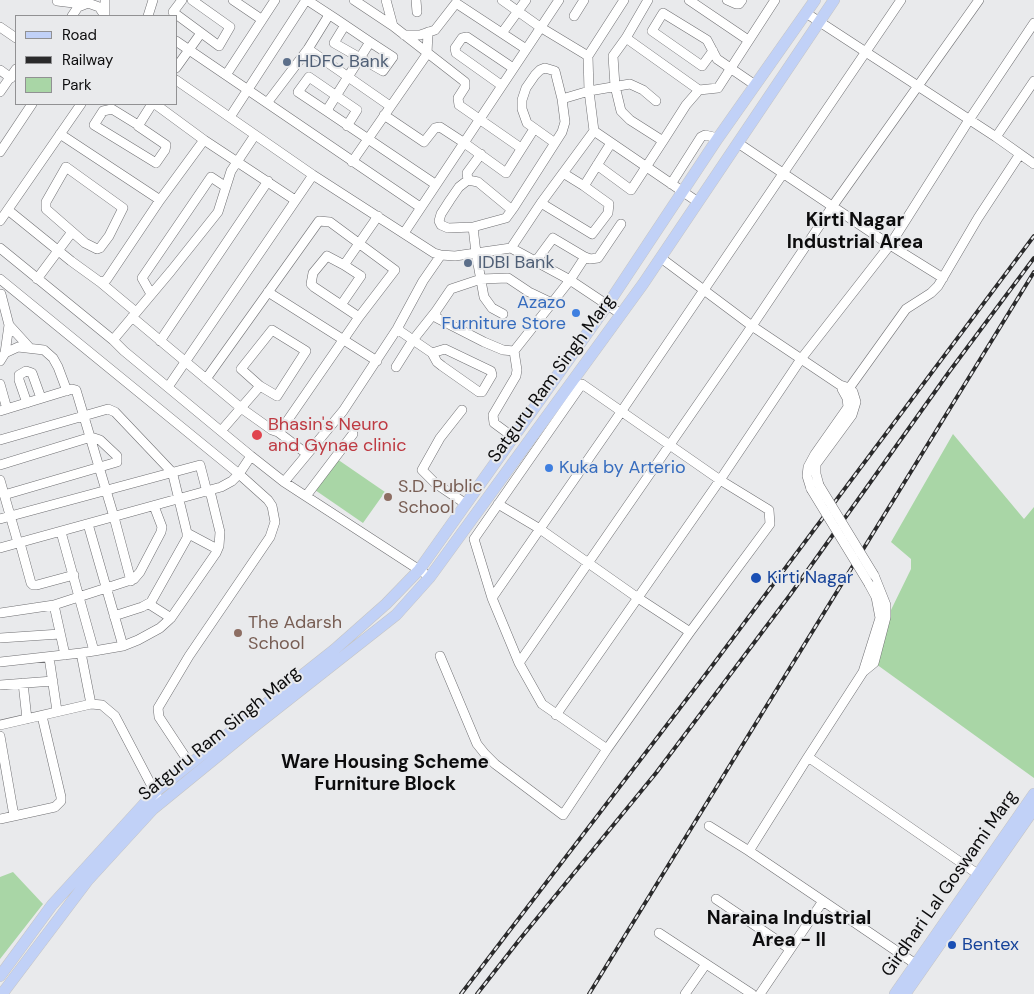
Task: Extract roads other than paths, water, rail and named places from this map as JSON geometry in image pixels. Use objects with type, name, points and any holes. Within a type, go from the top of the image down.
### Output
[{"type":"main road","name":"Satguru Ram Singh Marg","points":[[0,976],[52,906],[155,792],[334,650],[386,604],[419,570],[608,304],[718,138],[815,0]]},
{"type":"main road","name":"Satguru Ram Singh Marg","points":[[2,994],[88,880],[160,804],[251,729],[396,615],[430,577],[578,381],[621,314],[661,258],[834,0]]},
{"type":"main road","name":"Girdhari Lal Goswami Marg","points":[[982,877],[1034,794]]},
{"type":"main road","name":"Girdhari Lal Goswami Marg","points":[[895,994],[919,966],[982,877],[1034,809]]},
{"type":"main road","name":"Girdhari Lal Goswami Marg","points":[[905,994],[919,966]]},
{"type":"street","points":[[57,0],[88,3],[99,7],[104,15]]},
{"type":"street","points":[[57,0],[69,15]]},
{"type":"street","points":[[105,0],[105,15]]},
{"type":"street","points":[[148,15],[153,0]]},
{"type":"street","points":[[177,15],[173,12],[182,0]]},
{"type":"street","points":[[178,16],[219,46],[230,27],[192,0]]},
{"type":"street","points":[[234,0],[262,19]]},
{"type":"street","points":[[226,75],[275,0]]},
{"type":"street","points":[[230,117],[306,0],[330,15],[345,25],[370,42],[393,57],[383,71],[334,43],[345,25]]},
{"type":"street","points":[[354,0],[393,26],[427,54],[466,82],[466,87],[458,98],[458,103],[522,147]]},
{"type":"street","points":[[386,0],[393,26]]},
{"type":"street","points":[[416,0],[418,12]]},
{"type":"street","points":[[502,0],[540,27],[588,56]]},
{"type":"street","points":[[502,33],[526,0]]},
{"type":"street","points":[[404,233],[559,0]]},
{"type":"street","points":[[574,16],[584,0]]},
{"type":"street","points":[[511,248],[541,203],[594,131],[589,91],[588,56],[624,0]]},
{"type":"street","points":[[648,0],[613,56],[615,86],[619,105],[624,116],[663,141]]},
{"type":"street","points":[[689,0],[748,40]]},
{"type":"street","points":[[727,0],[731,3],[739,4],[742,0]]},
{"type":"street","points":[[626,38],[699,90],[718,88],[775,0]]},
{"type":"street","points":[[492,598],[901,0]]},
{"type":"street","points":[[519,663],[752,326],[832,206],[979,0]]},
{"type":"street","points":[[404,35],[435,30],[456,2],[526,49]]},
{"type":"street","points":[[71,15],[74,10],[88,3]]},
{"type":"street","points":[[713,50],[702,66],[652,31],[664,13],[707,40],[713,50],[716,57],[755,84]]},
{"type":"street","points":[[806,13],[996,137],[1034,164]]},
{"type":"street","points":[[267,103],[308,49],[330,15]]},
{"type":"street","points":[[556,715],[720,480],[801,359],[890,245],[969,120],[1034,23]]},
{"type":"street","points":[[0,27],[15,37]]},
{"type":"street","points":[[352,162],[427,54],[428,32]]},
{"type":"street","points":[[178,65],[201,33]]},
{"type":"street","points":[[501,85],[456,53],[455,48],[462,38],[466,37],[513,68]]},
{"type":"street","points":[[178,42],[420,207]]},
{"type":"street","points":[[328,112],[370,42]]},
{"type":"street","points":[[308,49],[390,106]]},
{"type":"street","points":[[468,180],[459,188],[441,214],[439,221],[444,227],[473,227],[506,218],[512,210],[555,143],[562,132],[564,122],[562,99],[555,71],[550,68],[540,70],[526,88],[522,100],[522,109],[528,123],[555,143]]},
{"type":"street","points":[[0,70],[11,78]]},
{"type":"street","points":[[0,92],[15,71]]},
{"type":"street","points":[[348,126],[357,110],[309,77],[298,92],[348,126],[435,184]]},
{"type":"street","points":[[178,81],[313,174],[434,253],[455,256],[511,248],[570,280],[621,314]]},
{"type":"street","points":[[996,137],[1034,81]]},
{"type":"street","points":[[562,99],[589,91],[630,84],[637,86],[656,101]]},
{"type":"street","points":[[597,165],[631,190],[686,105],[699,90]]},
{"type":"street","points":[[0,152],[31,105]]},
{"type":"street","points":[[0,221],[80,105]]},
{"type":"street","points":[[138,125],[152,105]]},
{"type":"street","points":[[154,105],[295,200]]},
{"type":"street","points":[[112,109],[138,125],[138,128],[166,145],[165,150],[156,163],[94,125],[103,111],[112,109]]},
{"type":"street","points":[[384,116],[424,142],[437,127],[463,142],[506,173],[534,129]]},
{"type":"street","points":[[594,131],[698,202]]},
{"type":"street","points":[[60,134],[160,200]]},
{"type":"street","points":[[113,340],[218,212],[231,171],[255,135]]},
{"type":"street","points":[[671,184],[701,137],[705,135],[718,138]]},
{"type":"street","points":[[100,282],[107,279],[160,200],[204,140]]},
{"type":"street","points":[[584,186],[611,143]]},
{"type":"street","points":[[738,144],[942,278]]},
{"type":"street","points":[[468,180],[467,173],[481,154]]},
{"type":"street","points":[[845,389],[906,309],[931,293],[1020,154]]},
{"type":"street","points":[[66,168],[123,208],[100,248],[90,247],[72,232],[46,209],[45,205],[66,168]]},
{"type":"street","points":[[541,203],[592,234],[608,213],[609,204],[563,173]]},
{"type":"street","points":[[168,387],[313,174]]},
{"type":"street","points":[[151,294],[142,278],[211,177],[226,187]]},
{"type":"street","points":[[468,180],[478,182],[512,210]]},
{"type":"street","points":[[160,341],[268,181]]},
{"type":"street","points":[[8,210],[100,282],[160,341],[241,408],[307,454]]},
{"type":"street","points":[[344,265],[378,216]]},
{"type":"street","points":[[206,379],[319,221],[330,222],[359,243],[395,270],[359,317],[278,432]]},
{"type":"street","points":[[536,261],[553,238],[585,257],[590,259],[598,258],[621,224]]},
{"type":"street","points":[[473,227],[476,253],[487,302],[492,308],[503,314]]},
{"type":"street","points":[[37,279],[72,232]]},
{"type":"street","points":[[0,248],[284,482],[430,577]]},
{"type":"street","points":[[284,482],[343,411],[377,361],[441,255]]},
{"type":"street","points":[[341,305],[361,276],[327,256],[313,273],[310,281],[314,286],[341,305],[359,317]]},
{"type":"street","points":[[514,437],[494,423],[493,415],[516,376],[514,351],[570,280],[585,257]]},
{"type":"street","points":[[661,258],[752,326],[845,389],[848,401],[848,407],[815,454],[808,467],[807,476],[872,579],[880,618],[863,672],[749,851]]},
{"type":"street","points":[[396,368],[413,340],[454,287],[481,279],[508,278],[529,292],[552,303]]},
{"type":"street","points":[[0,279],[239,474],[268,500],[274,514],[275,522],[270,537],[189,656],[158,708],[159,717],[190,764]]},
{"type":"street","points":[[268,292],[342,341],[377,361]]},
{"type":"street","points":[[0,294],[9,325],[29,347]]},
{"type":"street","points":[[436,310],[437,318],[471,336],[498,349],[514,351]]},
{"type":"street","points":[[3,357],[9,325]]},
{"type":"street","points":[[397,328],[432,353],[437,362],[442,366],[479,392],[482,392],[492,375],[491,371],[445,349],[432,353]]},
{"type":"street","points":[[272,330],[306,351],[277,396],[260,386],[241,369],[272,330]]},
{"type":"street","points":[[3,357],[18,347],[44,350],[53,358],[67,390]]},
{"type":"street","points":[[27,403],[19,380],[21,373],[32,373],[42,398]]},
{"type":"street","points":[[440,656],[477,744],[495,764],[562,815],[690,632],[770,524],[769,510],[720,480],[578,381],[474,539],[492,598],[519,663],[542,704],[607,749]]},
{"type":"street","points":[[0,384],[4,410],[67,390],[76,390],[100,467],[131,580]]},
{"type":"street","points":[[221,431],[260,386]]},
{"type":"street","points":[[0,440],[108,409],[115,412],[171,472],[187,538],[149,604],[114,616]]},
{"type":"street","points":[[462,410],[440,438],[422,470],[436,483],[466,504]]},
{"type":"street","points":[[306,496],[353,434]]},
{"type":"street","points":[[0,465],[91,437],[100,440],[117,456],[117,462],[4,495]]},
{"type":"street","points":[[0,548],[209,491],[228,484],[239,474],[251,456]]},
{"type":"street","points":[[0,519],[200,465],[220,532],[217,550],[171,618],[150,635],[123,646],[81,653],[0,662]]},
{"type":"street","points":[[0,480],[33,585],[37,586],[74,575]]},
{"type":"street","points":[[498,504],[540,529],[588,564],[690,632]]},
{"type":"street","points":[[0,613],[54,605],[131,580],[140,572],[161,532],[162,527],[154,506]]},
{"type":"street","points":[[88,524],[123,646]]},
{"type":"street","points":[[61,532],[94,651]]},
{"type":"street","points":[[187,533],[217,550]]},
{"type":"street","points":[[149,604],[171,618]]},
{"type":"street","points":[[54,605],[65,655]]},
{"type":"street","points":[[0,638],[60,634]]},
{"type":"street","points":[[81,653],[91,704]]},
{"type":"street","points":[[49,657],[57,711]]},
{"type":"street","points":[[0,685],[52,681]]},
{"type":"street","points":[[23,683],[27,719]]},
{"type":"street","points":[[0,725],[91,704],[102,705],[115,716],[160,804]]},
{"type":"street","points":[[0,819],[55,807],[61,801],[42,716]]},
{"type":"street","points":[[0,736],[14,816]]},
{"type":"street","points":[[808,758],[982,877]]},
{"type":"street","points":[[709,826],[919,966]]},
{"type":"street","points":[[716,899],[790,949]]},
{"type":"street","points":[[760,994],[823,901]]},
{"type":"street","points":[[658,933],[752,994]]},
{"type":"street","points":[[685,994],[706,964]]},
{"type":"railway","points":[[461,994],[709,670],[1034,236]]},
{"type":"railway","points":[[477,994],[656,773],[790,595],[949,372],[1034,258]]},
{"type":"railway","points":[[589,994],[1034,272]]},
{"type":"place","name":"HDFC Bank","points":[[287,62]]},
{"type":"place","name":"IDBI Bank","points":[[468,263]]},
{"type":"place","name":"Azazo Furniture Store","points":[[576,313]]},
{"type":"place","name":"Bhasin's Neuro and Gynae clinic","points":[[257,435]]},
{"type":"place","name":"Kuka by Arterio","points":[[549,468]]},
{"type":"place","name":"S.D. Public School","points":[[388,497]]},
{"type":"place","name":"Kirti Nagar","points":[[756,578]]},
{"type":"place","name":"The Adarsh School","points":[[238,633]]},
{"type":"place","name":"Bentex","points":[[952,945]]},
{"type":"district","name":"Kirti Nagar Industrial Area","points":[[855,232]]},
{"type":"district","name":"Ware Housing Scheme Furniture Block","points":[[385,774]]},
{"type":"district","name":"Naraina Industrial Area - II","points":[[789,930]]}]
